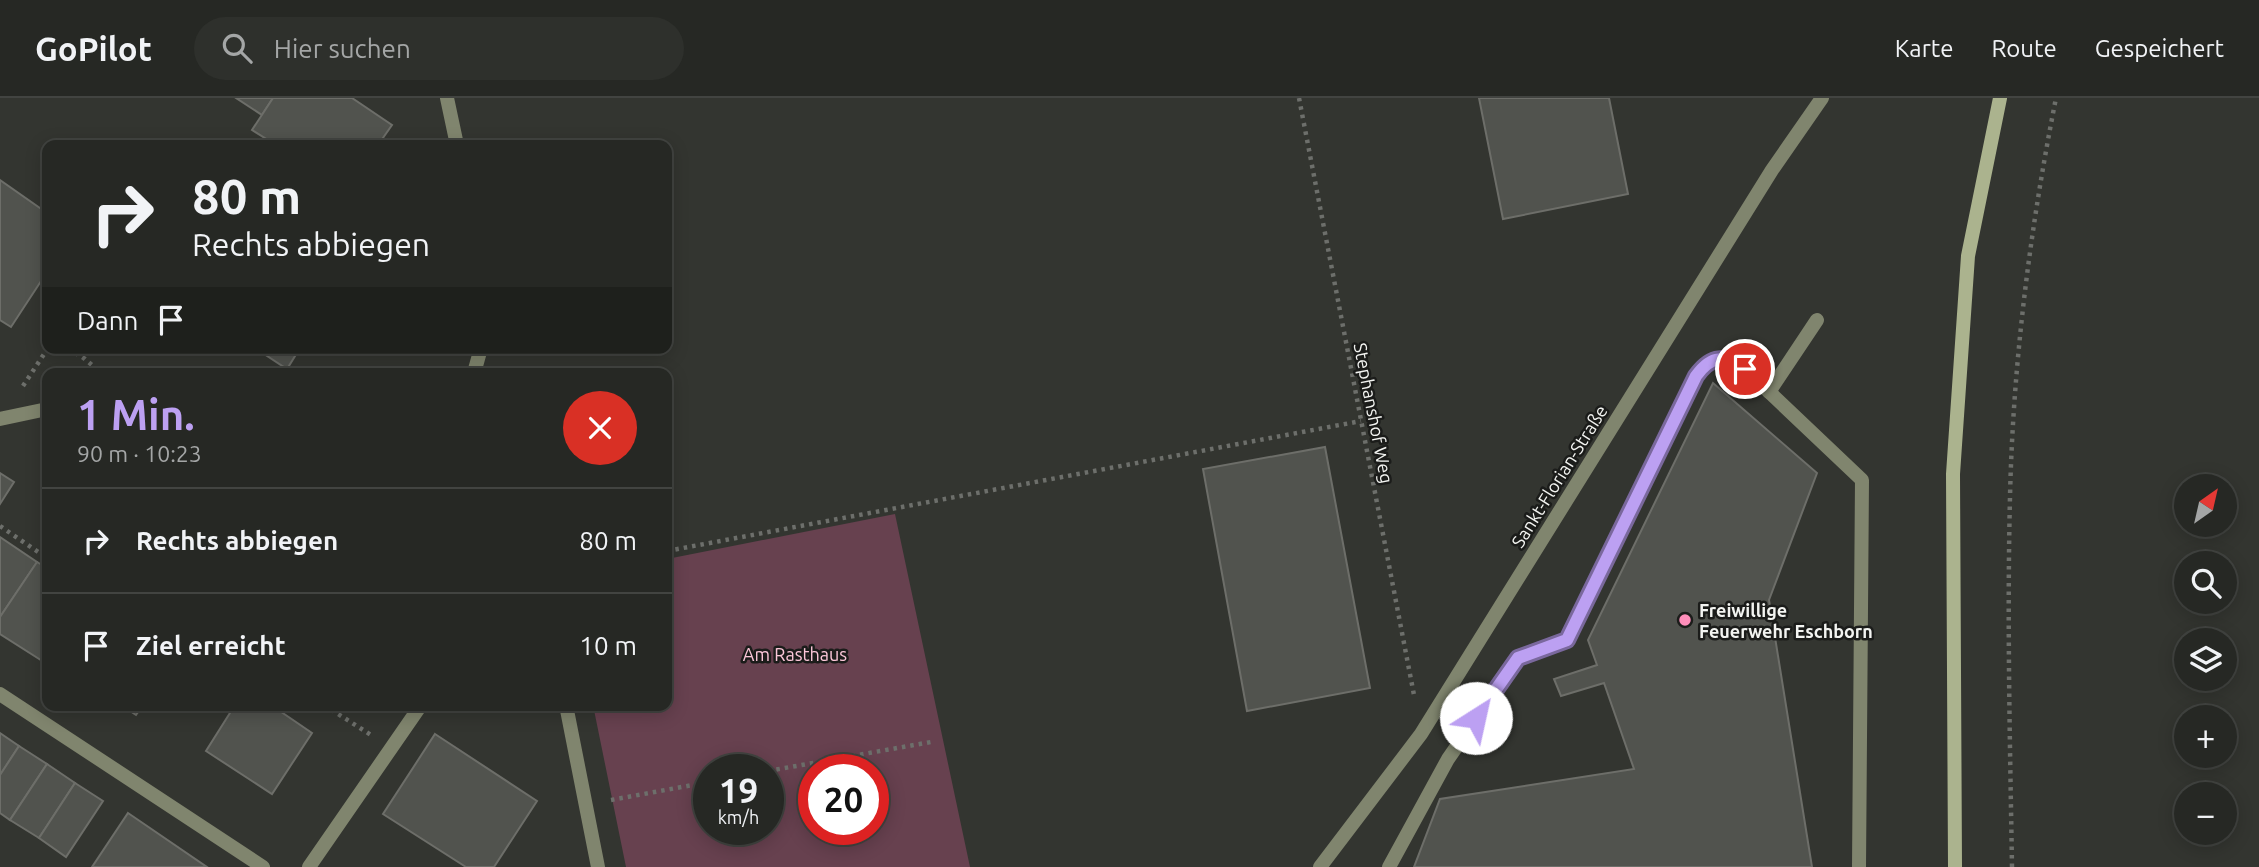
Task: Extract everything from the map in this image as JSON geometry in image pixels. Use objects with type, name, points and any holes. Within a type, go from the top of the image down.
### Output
[{"type":"main road","points":[[1955,867],[1953,474],[1968,256],[2000,98]]},
{"type":"street","points":[[447,98],[456,140]]},
{"type":"street","name":"Sankt-Florian-Straße","points":[[1320,867],[1421,734],[1772,170],[1822,98]]},
{"type":"street","points":[[1769,392],[1816,320]]},
{"type":"street","points":[[1389,867],[1448,759],[1518,658],[1567,640],[1696,376],[1704,365],[1718,358],[1731,360],[1745,369],[1862,480],[1859,867]]},
{"type":"street","points":[[0,419],[42,410]]},
{"type":"street","points":[[0,694],[263,867]]},
{"type":"street","points":[[309,867],[417,711]]},
{"type":"street","points":[[567,711],[598,867]]},
{"type":"path","name":"Stephanshof Weg","points":[[1299,98],[1421,734]]},
{"type":"path","points":[[2012,867],[2010,496],[2020,338],[2038,190],[2056,98]]},
{"type":"path","points":[[21,389],[44,354]]},
{"type":"path","points":[[77,354],[95,368]]},
{"type":"path","points":[[672,550],[1361,421]]},
{"type":"path","points":[[0,526],[42,555]]},
{"type":"path","points":[[333,711],[391,748]]},
{"type":"path","points":[[784,768],[931,742]]},
{"type":"path","points":[[586,804],[693,785]]},
{"type":"green space","name":"Am Rasthaus","points":[[895,514],[970,867],[626,867],[594,711],[672,711],[672,558]]},
{"type":"building","points":[[236,98],[273,98],[262,115]]},
{"type":"building","points":[[273,98],[352,98],[392,125],[382,140],[268,140],[252,130]]},
{"type":"building","points":[[1479,98],[1609,98],[1628,194],[1503,219]]},
{"type":"building","points":[[0,180],[42,209],[42,280],[11,327],[0,320]]},
{"type":"building","points":[[264,354],[296,354],[285,368]]},
{"type":"building","name":"Freiwillige Feuerwehr Eschborn","points":[[1713,383],[1817,473],[1769,600],[1812,867],[1414,867],[1440,799],[1634,769],[1604,683],[1561,696],[1554,679],[1597,665],[1588,640]]},
{"type":"building","points":[[1325,447],[1370,688],[1247,711],[1203,469]]},
{"type":"building","points":[[0,473],[14,482],[0,504]]},
{"type":"building","points":[[0,537],[37,562],[0,617]]},
{"type":"building","points":[[37,562],[42,565],[42,661],[0,634],[0,617]]},
{"type":"building","points":[[231,711],[280,711],[312,733],[272,794],[206,751]]},
{"type":"building","points":[[0,733],[19,746],[0,775]]},
{"type":"building","points":[[435,734],[537,801],[494,867],[466,867],[383,814]]},
{"type":"building","points":[[19,746],[47,764],[10,820],[0,813],[0,775]]},
{"type":"building","points":[[47,764],[75,783],[39,838],[10,820]]},
{"type":"building","points":[[75,783],[103,801],[66,857],[39,838]]},
{"type":"building","points":[[128,813],[207,867],[92,867]]},
{"type":"place","name":"Freiwillige Feuerwehr Eschborn","points":[[1685,620]]},
{"type":"route","points":[[1476,718],[1518,658],[1567,640],[1696,376],[1704,365],[1718,358],[1731,360],[1745,369]]}]
